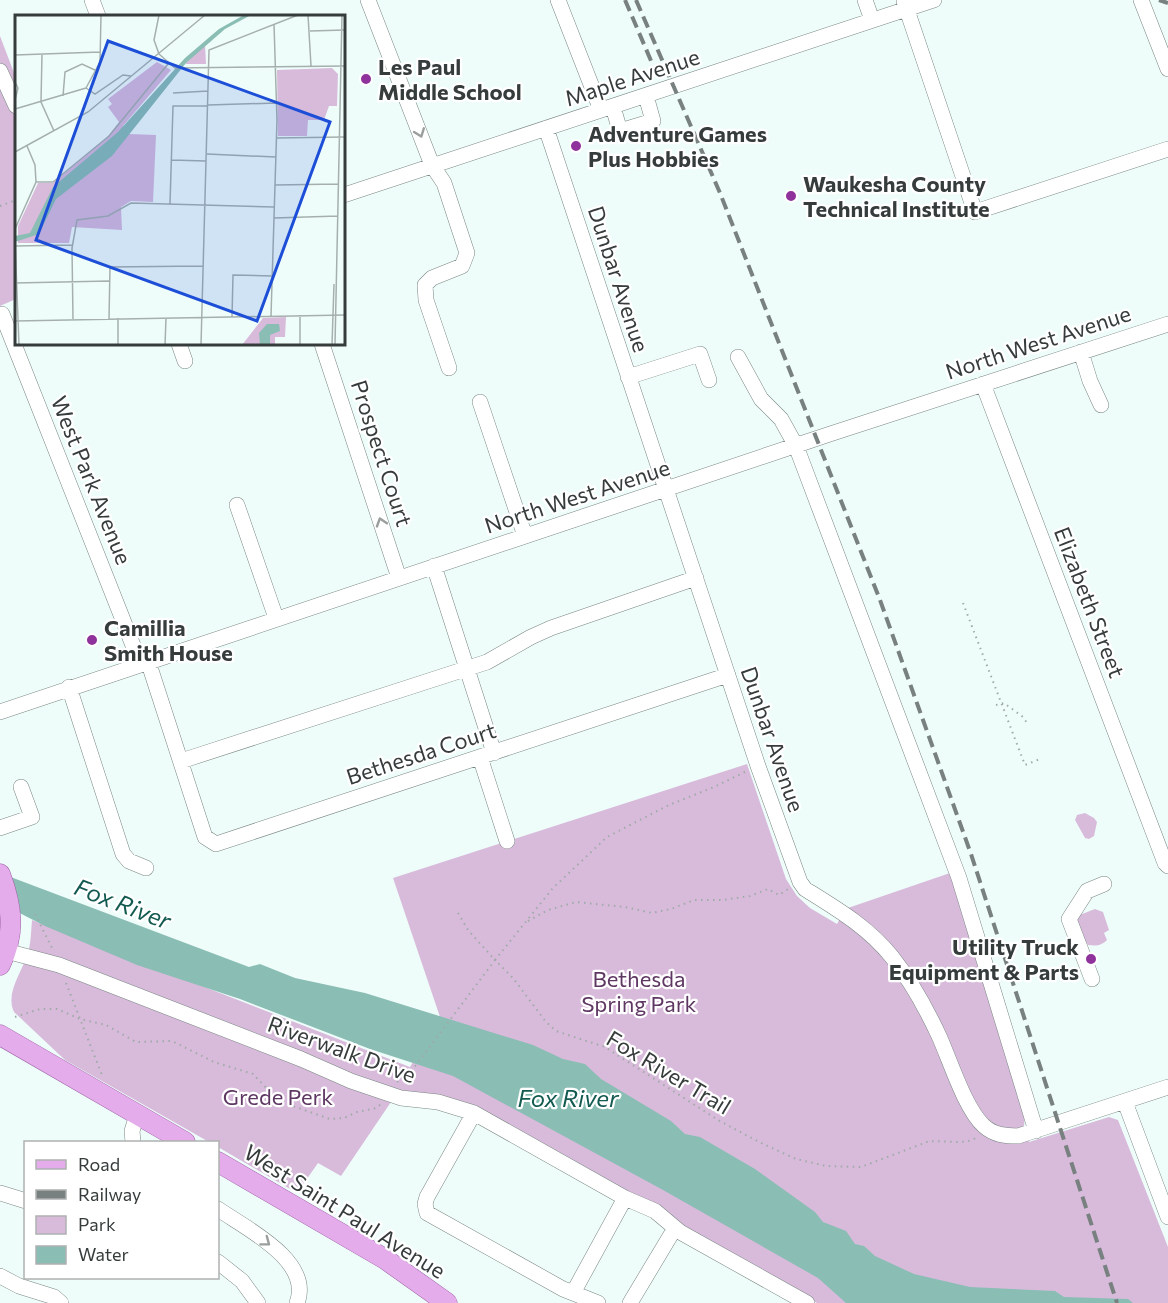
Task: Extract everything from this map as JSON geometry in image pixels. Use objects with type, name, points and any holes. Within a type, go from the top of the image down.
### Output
[{"type":"main road","points":[[0,874],[11,911],[11,931],[3,958]]},
{"type":"main road","points":[[0,1035],[182,1141]]},
{"type":"main road","name":"West Saint Paul Avenue","points":[[219,1163],[384,1259],[447,1303]]},
{"type":"street","points":[[92,0],[98,15]]},
{"type":"street","points":[[368,0],[432,165],[444,183],[467,253],[462,266],[432,278],[425,285],[426,300],[449,368]]},
{"type":"street","points":[[558,0],[607,108],[620,131],[653,122],[646,96]]},
{"type":"street","points":[[865,0],[872,21]]},
{"type":"street","name":"Maple Avenue","points":[[345,195],[872,21],[905,5],[934,0]]},
{"type":"street","points":[[1141,0],[1168,69]]},
{"type":"street","points":[[905,5],[975,212],[1168,149]]},
{"type":"street","points":[[0,71],[15,104]]},
{"type":"street","name":"Dunbar Avenue","points":[[546,128],[758,766],[800,882],[805,890],[867,930],[890,954],[906,976],[935,1027],[978,1120],[986,1128],[1005,1136],[1018,1136],[1168,1087]]},
{"type":"street","name":"West Park Avenue","points":[[6,312],[15,335]]},
{"type":"street","name":"North West Avenue","points":[[0,712],[276,618],[1168,324]]},
{"type":"street","name":"West Park Avenue","points":[[19,345],[181,761]]},
{"type":"street","points":[[178,345],[185,361]]},
{"type":"street","name":"Prospect Court","points":[[322,345],[399,578]]},
{"type":"street","points":[[1081,352],[1090,381],[1101,405]]},
{"type":"street","points":[[628,377],[700,354],[708,380]]},
{"type":"street","points":[[738,357],[761,399],[781,419],[796,446],[958,878],[1036,1131]]},
{"type":"street","name":"Elizabeth Street","points":[[983,384],[1168,866]]},
{"type":"street","points":[[480,402],[525,536]]},
{"type":"street","points":[[237,505],[276,618]]},
{"type":"street","points":[[434,566],[467,668],[507,841]]},
{"type":"street","points":[[181,761],[487,662],[551,628],[696,578]]},
{"type":"street","name":"Bethesda Court","points":[[181,761],[206,837],[216,844],[728,675]]},
{"type":"street","points":[[69,687],[123,854],[129,861],[146,868]]},
{"type":"street","points":[[0,828],[32,817],[21,787]]},
{"type":"street","points":[[1092,979],[1069,919],[1087,891],[1104,884]]},
{"type":"street","name":"Riverwalk Drive","points":[[3,958],[59,965],[301,1059],[351,1081],[401,1098],[438,1102],[474,1113],[625,1198],[655,1211],[675,1228],[807,1303]]},
{"type":"street","points":[[1125,1102],[1168,1217]]},
{"type":"street","points":[[474,1113],[427,1197],[425,1204],[427,1213],[562,1289],[598,1303]]},
{"type":"street","points":[[133,1141],[132,1131],[137,1115]]},
{"type":"street","points":[[0,1193],[24,1200]]},
{"type":"street","points":[[573,1293],[625,1198]]},
{"type":"street","points":[[219,1210],[269,1244],[288,1262],[299,1282],[301,1292],[297,1303]]},
{"type":"street","points":[[630,1303],[675,1228]]},
{"type":"street","points":[[219,1263],[242,1281],[258,1303]]},
{"type":"street","points":[[0,1276],[19,1286],[54,1297],[61,1303]]},
{"type":"path","points":[[0,206],[15,200]]},
{"type":"path","points":[[963,603],[1025,765],[1040,759]]},
{"type":"path","points":[[996,705],[1004,703],[1028,723]]},
{"type":"path","points":[[393,1084],[410,1073],[495,960],[553,888],[607,837],[669,805],[758,766]]},
{"type":"path","points":[[526,922],[548,910],[576,902],[625,907],[652,913],[694,900],[723,900],[750,896],[768,889],[778,895],[800,882]]},
{"type":"path","name":"Fox River Trail","points":[[458,913],[468,930],[513,978],[546,1022],[556,1031],[605,1047],[718,1120],[796,1159],[826,1166],[861,1167],[927,1142],[939,1140],[965,1142],[979,1137]]},
{"type":"path","points":[[35,914],[42,924],[59,965],[102,1076]]},
{"type":"path","points":[[15,1017],[33,1010],[57,1009],[80,1019],[106,1025],[135,1042],[159,1040],[179,1044],[214,1062],[253,1074],[273,1095],[287,1104],[330,1119],[344,1118],[357,1112],[376,1108],[383,1100]]},
{"type":"green space","points":[[0,36],[15,75],[15,299],[0,306]]},
{"type":"green space","name":"Bethesda Spring Park","points":[[747,764],[786,879],[797,896],[810,908],[837,924],[845,909],[950,873],[1025,1116],[1024,1126],[1029,1142],[1109,1117],[1118,1120],[1168,1247],[1168,1303],[817,1303],[470,1107],[391,1102],[341,1176],[318,1163],[297,1193],[219,1148],[219,1141],[207,1141],[65,1060],[14,1012],[13,990],[28,953],[32,920],[410,1067],[440,1017],[393,878]]},
{"type":"green space","points":[[1085,813],[1097,822],[1094,836],[1089,839],[1085,838],[1075,820],[1077,815]]},
{"type":"green space","points":[[1095,909],[1103,912],[1109,930],[1104,933],[1107,940],[1105,942],[1088,945],[1074,923],[1077,916]]},
{"type":"water","name":"Fox River","points":[[0,873],[249,967],[260,964],[295,978],[365,993],[533,1045],[563,1059],[585,1064],[601,1079],[671,1121],[685,1134],[700,1137],[755,1169],[815,1212],[823,1222],[846,1231],[855,1244],[864,1246],[875,1256],[914,1274],[970,1287],[1055,1291],[1064,1297],[1128,1299],[1133,1303],[846,1303],[818,1278],[663,1190],[453,1076],[370,1049],[240,999],[137,965],[45,926],[0,903]]},
{"type":"railway","points":[[625,0],[652,63]]},
{"type":"railway","points":[[636,0],[720,193],[880,600],[971,854],[1117,1303]]},
{"type":"railway","points":[[1159,0],[1168,3]]},
{"type":"place","name":"Les Paul Middle School","points":[[366,79]]},
{"type":"place","name":"Adventure Games Plus Hobbies","points":[[576,146]]},
{"type":"place","name":"Waukesha County Technical Institute","points":[[791,196]]},
{"type":"place","name":"Camillia Smith House","points":[[92,640]]},
{"type":"place","name":"Utility Truck Equipment & Parts","points":[[1091,959]]},
{"type":"park label","name":"Grede Perk","points":[[278,1096]]}]
